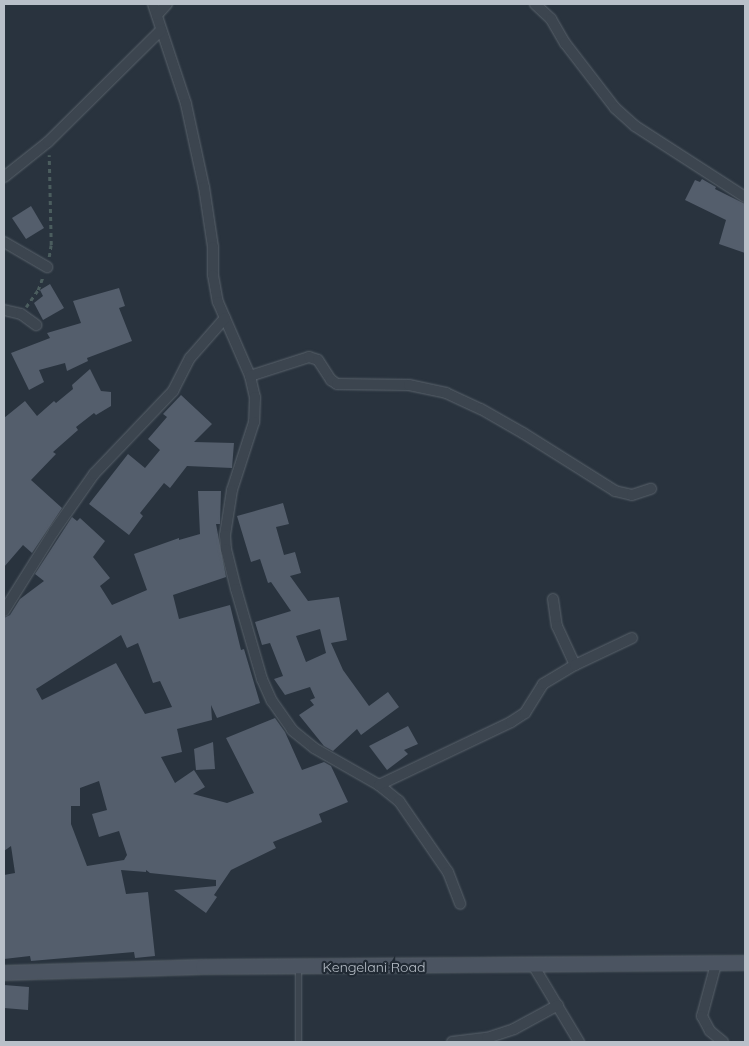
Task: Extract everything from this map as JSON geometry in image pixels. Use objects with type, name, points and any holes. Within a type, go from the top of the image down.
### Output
[{"type":"main road","name":"Kengelani Road","points":[[4,972],[745,963]]},
{"type":"street","points":[[153,4],[186,104],[204,187],[213,246],[212,275],[218,302],[250,376],[255,397],[254,422],[232,490],[225,535],[226,549],[236,589],[262,679],[272,701],[292,730],[314,748],[379,784],[399,801],[426,837],[448,872],[460,904]]},
{"type":"street","points":[[158,15],[167,4]]},
{"type":"street","points":[[535,4],[551,19],[565,43],[615,108],[636,126],[745,197]]},
{"type":"street","points":[[4,177],[48,142],[162,30]]},
{"type":"street","points":[[4,242],[47,267]]},
{"type":"street","points":[[4,310],[21,314],[36,325]]},
{"type":"street","points":[[4,610],[54,531],[94,474],[173,391],[190,358],[226,318]]},
{"type":"street","points":[[250,376],[309,357],[318,360],[331,380],[336,384],[409,385],[446,393],[523,433],[615,491],[632,495],[651,489]]},
{"type":"street","points":[[553,599],[557,626],[575,664]]},
{"type":"street","points":[[379,784],[497,730],[519,717],[528,708],[540,686],[575,664],[632,638]]},
{"type":"street","points":[[716,964],[702,1016],[710,1031],[723,1042]]},
{"type":"street","points":[[533,965],[579,1042]]},
{"type":"street","points":[[452,1042],[487,1038],[514,1029],[558,1004]]},
{"type":"lane","points":[[298,967],[298,1042]]},
{"type":"path","points":[[21,314],[38,290],[47,267],[52,245],[51,177],[48,142]]},
{"type":"building","points":[[702,179],[716,187],[715,189],[745,204],[745,253],[719,244],[726,220],[685,200],[695,180],[700,182]]},
{"type":"building","points":[[31,206],[44,228],[26,239],[12,218]]},
{"type":"building","points":[[50,284],[64,308],[43,320],[34,303],[43,296],[40,290]]},
{"type":"building","points":[[119,288],[125,306],[119,308],[132,341],[87,358],[88,361],[67,371],[65,363],[39,370],[44,382],[29,390],[11,353],[50,338],[47,333],[81,323],[73,301]]},
{"type":"building","points":[[90,369],[101,391],[111,392],[111,406],[96,415],[94,413],[76,427],[78,430],[53,452],[56,454],[31,480],[62,508],[32,553],[23,545],[4,567],[4,418],[25,401],[37,416],[54,401],[56,403],[73,389],[72,385]]},
{"type":"building","points":[[181,395],[212,424],[194,442],[234,443],[232,468],[187,466],[170,488],[164,483],[140,513],[143,516],[129,535],[89,504],[128,454],[145,468],[160,450],[148,439],[167,417],[163,414]]},
{"type":"building","points":[[198,491],[221,491],[220,524],[216,524],[226,577],[173,595],[179,619],[230,605],[241,650],[244,649],[260,703],[217,718],[211,705],[212,720],[177,729],[182,752],[161,757],[175,783],[194,770],[205,787],[193,794],[227,803],[254,793],[226,738],[275,718],[285,732],[302,770],[324,762],[331,766],[348,802],[319,814],[322,822],[273,842],[276,848],[231,870],[214,895],[217,897],[206,913],[174,890],[216,886],[216,880],[150,873],[146,870],[146,872],[121,870],[126,894],[148,892],[155,956],[135,958],[134,952],[31,961],[30,956],[4,959],[4,875],[15,873],[11,846],[4,851],[4,618],[10,615],[20,599],[44,581],[35,574],[72,517],[77,521],[80,518],[105,541],[93,557],[110,578],[100,586],[112,605],[147,590],[134,554],[179,538],[179,540],[200,534]],"holes":[[[121,635],[127,648],[138,643],[153,683],[160,681],[172,707],[145,714],[116,663],[42,700],[36,689]],[[99,781],[107,810],[92,814],[99,837],[119,831],[127,855],[124,860],[87,866],[71,824],[71,806],[80,806],[80,788]]]},
{"type":"building","points":[[283,503],[289,524],[276,527],[284,555],[295,552],[301,573],[290,576],[308,601],[339,597],[347,640],[331,643],[343,670],[369,706],[388,692],[399,707],[361,735],[357,729],[333,751],[324,746],[299,715],[314,705],[310,700],[315,698],[310,687],[285,695],[274,679],[283,676],[270,643],[262,645],[255,622],[291,611],[271,582],[268,583],[260,559],[251,562],[237,516]],"holes":[[[320,629],[326,653],[306,662],[296,636]]]},
{"type":"building","points":[[408,726],[418,744],[404,750],[408,754],[387,770],[369,746]]},
{"type":"building","points":[[213,742],[215,769],[196,770],[194,749]]},
{"type":"building","points":[[4,985],[29,987],[28,1010],[4,1008]]}]
